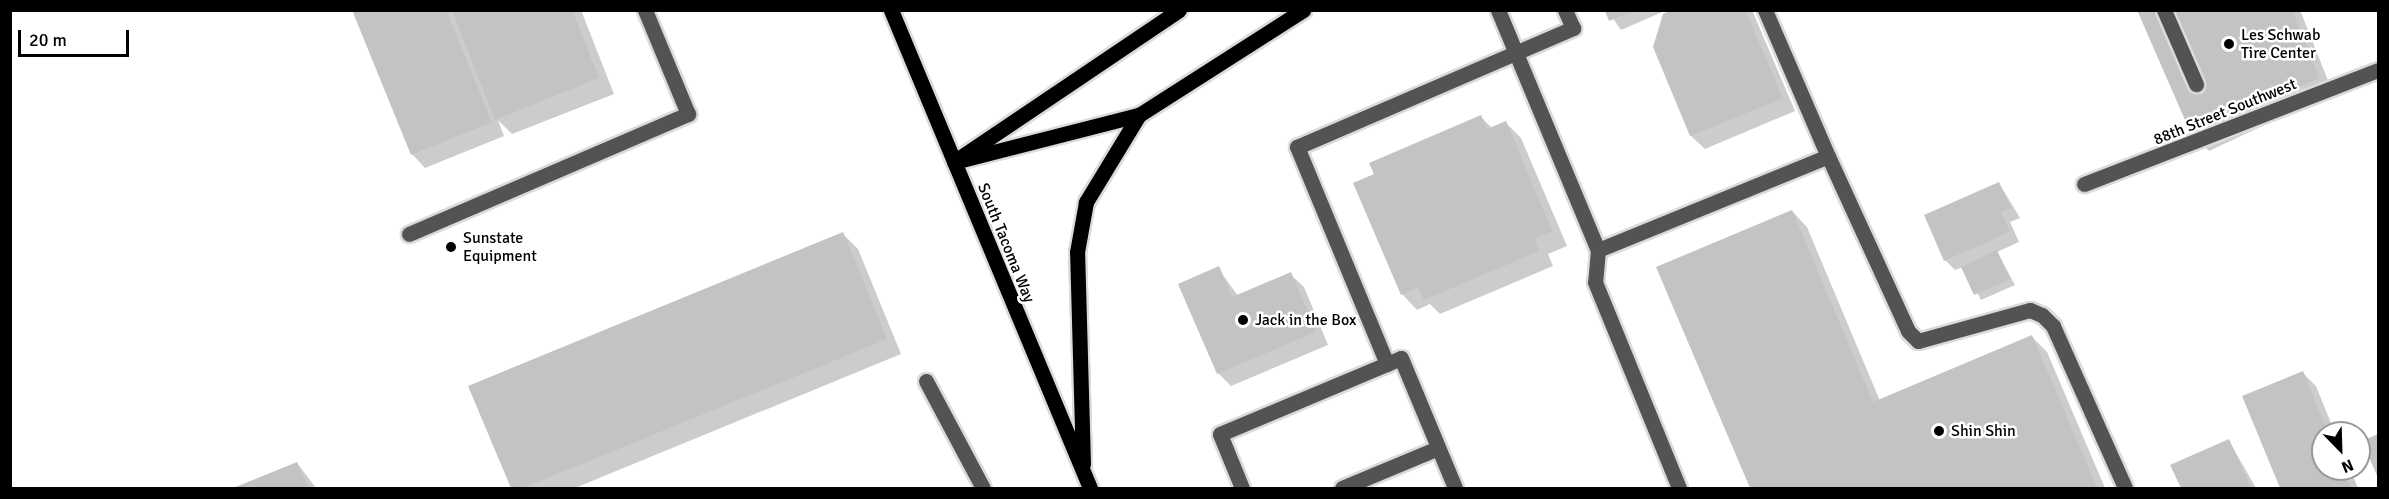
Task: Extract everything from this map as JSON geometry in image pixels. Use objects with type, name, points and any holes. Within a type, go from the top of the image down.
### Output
[{"type":"main road","name":"South Tacoma Way","points":[[891,10],[1090,489]]},
{"type":"main road","points":[[954,162],[1057,87],[1179,10]]},
{"type":"main road","points":[[954,162],[1139,115],[1303,10]]},
{"type":"main road","points":[[1083,473],[1077,252],[1086,202],[1139,115]]},
{"type":"street","points":[[409,234],[688,114],[645,10]]},
{"type":"street","points":[[1498,10],[1598,250],[1595,282],[1679,489]]},
{"type":"street","points":[[1387,364],[1297,147],[1573,28],[1565,10]]},
{"type":"street","points":[[1765,10],[1828,156],[1908,331],[1918,341],[2030,310],[2042,315],[2053,326],[2125,489]]},
{"type":"street","points":[[2164,10],[2196,84]]},
{"type":"street","name":"88th Street Southwest","points":[[2084,184],[2379,70]]},
{"type":"street","points":[[1598,250],[1828,156]]},
{"type":"street","points":[[1242,489],[1220,434],[1401,358],[1455,489]]},
{"type":"street","points":[[926,381],[982,489]]},
{"type":"street","points":[[1342,489],[1438,448]]},
{"type":"building","points":[[352,10],[446,10],[492,122],[411,155]]},
{"type":"building","points":[[452,10],[572,10],[599,78],[495,120]]},
{"type":"building","points":[[1671,10],[1745,10],[1783,98],[1690,136],[1653,47],[1663,14]]},
{"type":"building","name":"Les Schwab Tire Center","points":[[2137,10],[2292,10],[2319,78],[2192,136]]},
{"type":"building","points":[[1605,11],[1633,11],[1609,21]]},
{"type":"building","points":[[1481,115],[1487,129],[1506,121],[1552,231],[1534,239],[1539,251],[1424,300],[1418,288],[1401,295],[1353,183],[1374,174],[1369,163]]},
{"type":"building","points":[[1999,182],[2011,208],[2001,212],[2010,232],[1944,261],[1924,215]]},
{"type":"building","points":[[1792,210],[1873,402],[2032,335],[2097,488],[1750,488],[1656,267]]},
{"type":"building","points":[[843,232],[887,339],[523,488],[511,488],[468,386]]},
{"type":"building","points":[[1997,250],[2010,279],[1974,295],[1961,267]]},
{"type":"building","points":[[1219,266],[1232,297],[1291,272],[1316,332],[1217,374],[1178,284]]},
{"type":"building","points":[[2303,371],[2323,421],[2311,421],[2311,481],[2348,481],[2351,488],[2280,488],[2242,396]]},
{"type":"building","points":[[2378,434],[2378,478],[2371,462],[2371,437]]},
{"type":"building","points":[[2229,439],[2251,488],[2181,488],[2170,465]]},
{"type":"building","points":[[297,462],[309,488],[233,488]]},
{"type":"place","name":"Les Schwab Tire Center","points":[[2229,44]]},
{"type":"place","name":"Sunstate Equipment","points":[[451,247]]},
{"type":"place","name":"Jack in the Box","points":[[1243,320]]},
{"type":"place","name":"Shin Shin","points":[[1939,431]]}]
